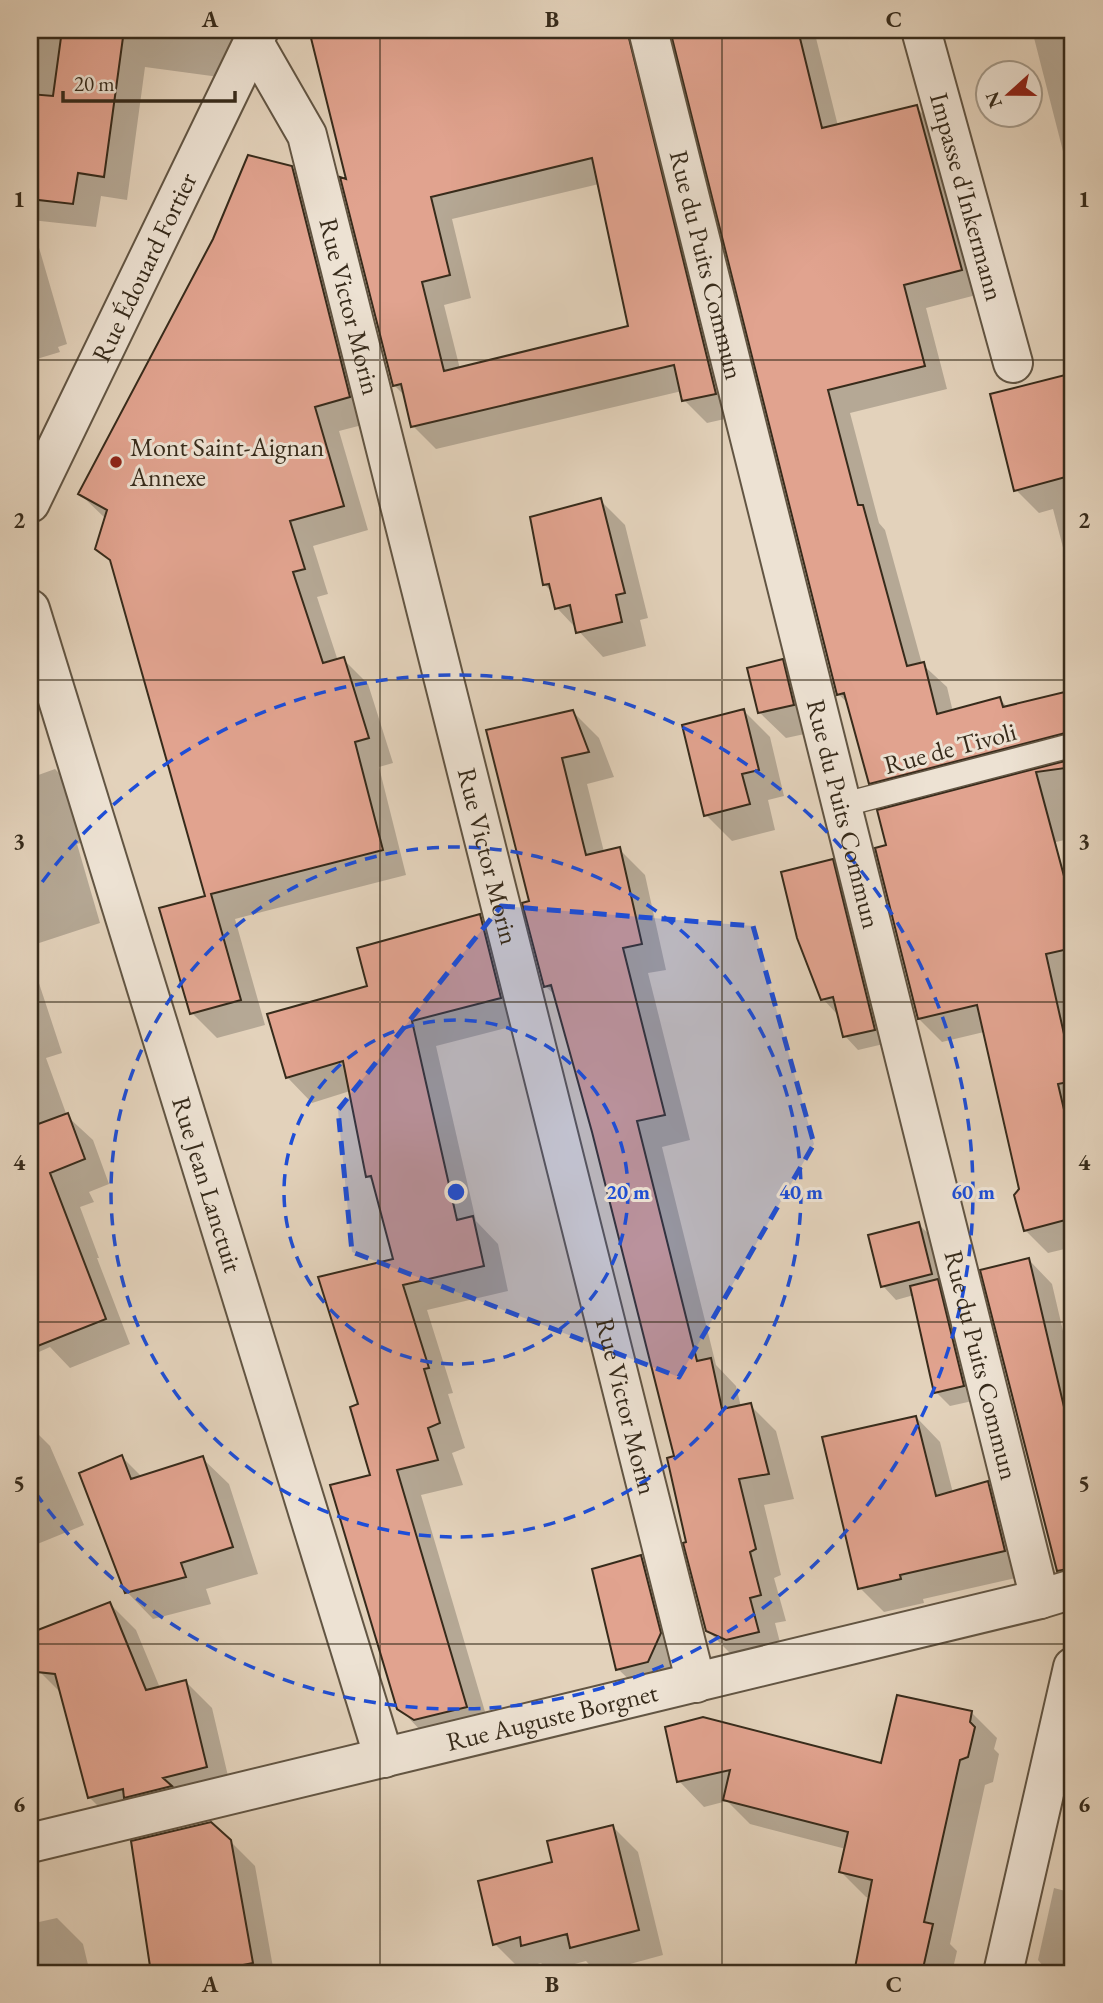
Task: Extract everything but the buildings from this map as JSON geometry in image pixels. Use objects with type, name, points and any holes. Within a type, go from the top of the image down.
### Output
[{"type":"street","name":"Rue du Puits Commun","points":[[648,30],[842,805],[1057,1594]]},
{"type":"street","name":"Impasse d'Inkermann","points":[[921,30],[1013,363]]},
{"type":"street","name":"Rue Édouard Fortier","points":[[30,503],[256,35]]},
{"type":"street","name":"Rue Victor Morin","points":[[256,35],[307,135],[696,1683]]},
{"type":"street","name":"Rue Jean Lanctuit","points":[[30,609],[384,1758]]},
{"type":"street","name":"Rue Auguste Borgnet","points":[[30,1843],[1057,1594]]},
{"type":"street","points":[[1003,1973],[1073,1667]]},
{"type":"lane","name":"Rue de Tivoli","points":[[842,805],[1073,745]]},
{"type":"highlighted area","points":[[501,906],[753,926],[814,1144],[679,1377],[352,1252],[338,1110]]},
{"type":"place","name":"Mont Saint-Aignan Annexe","points":[[116,462]]}]
